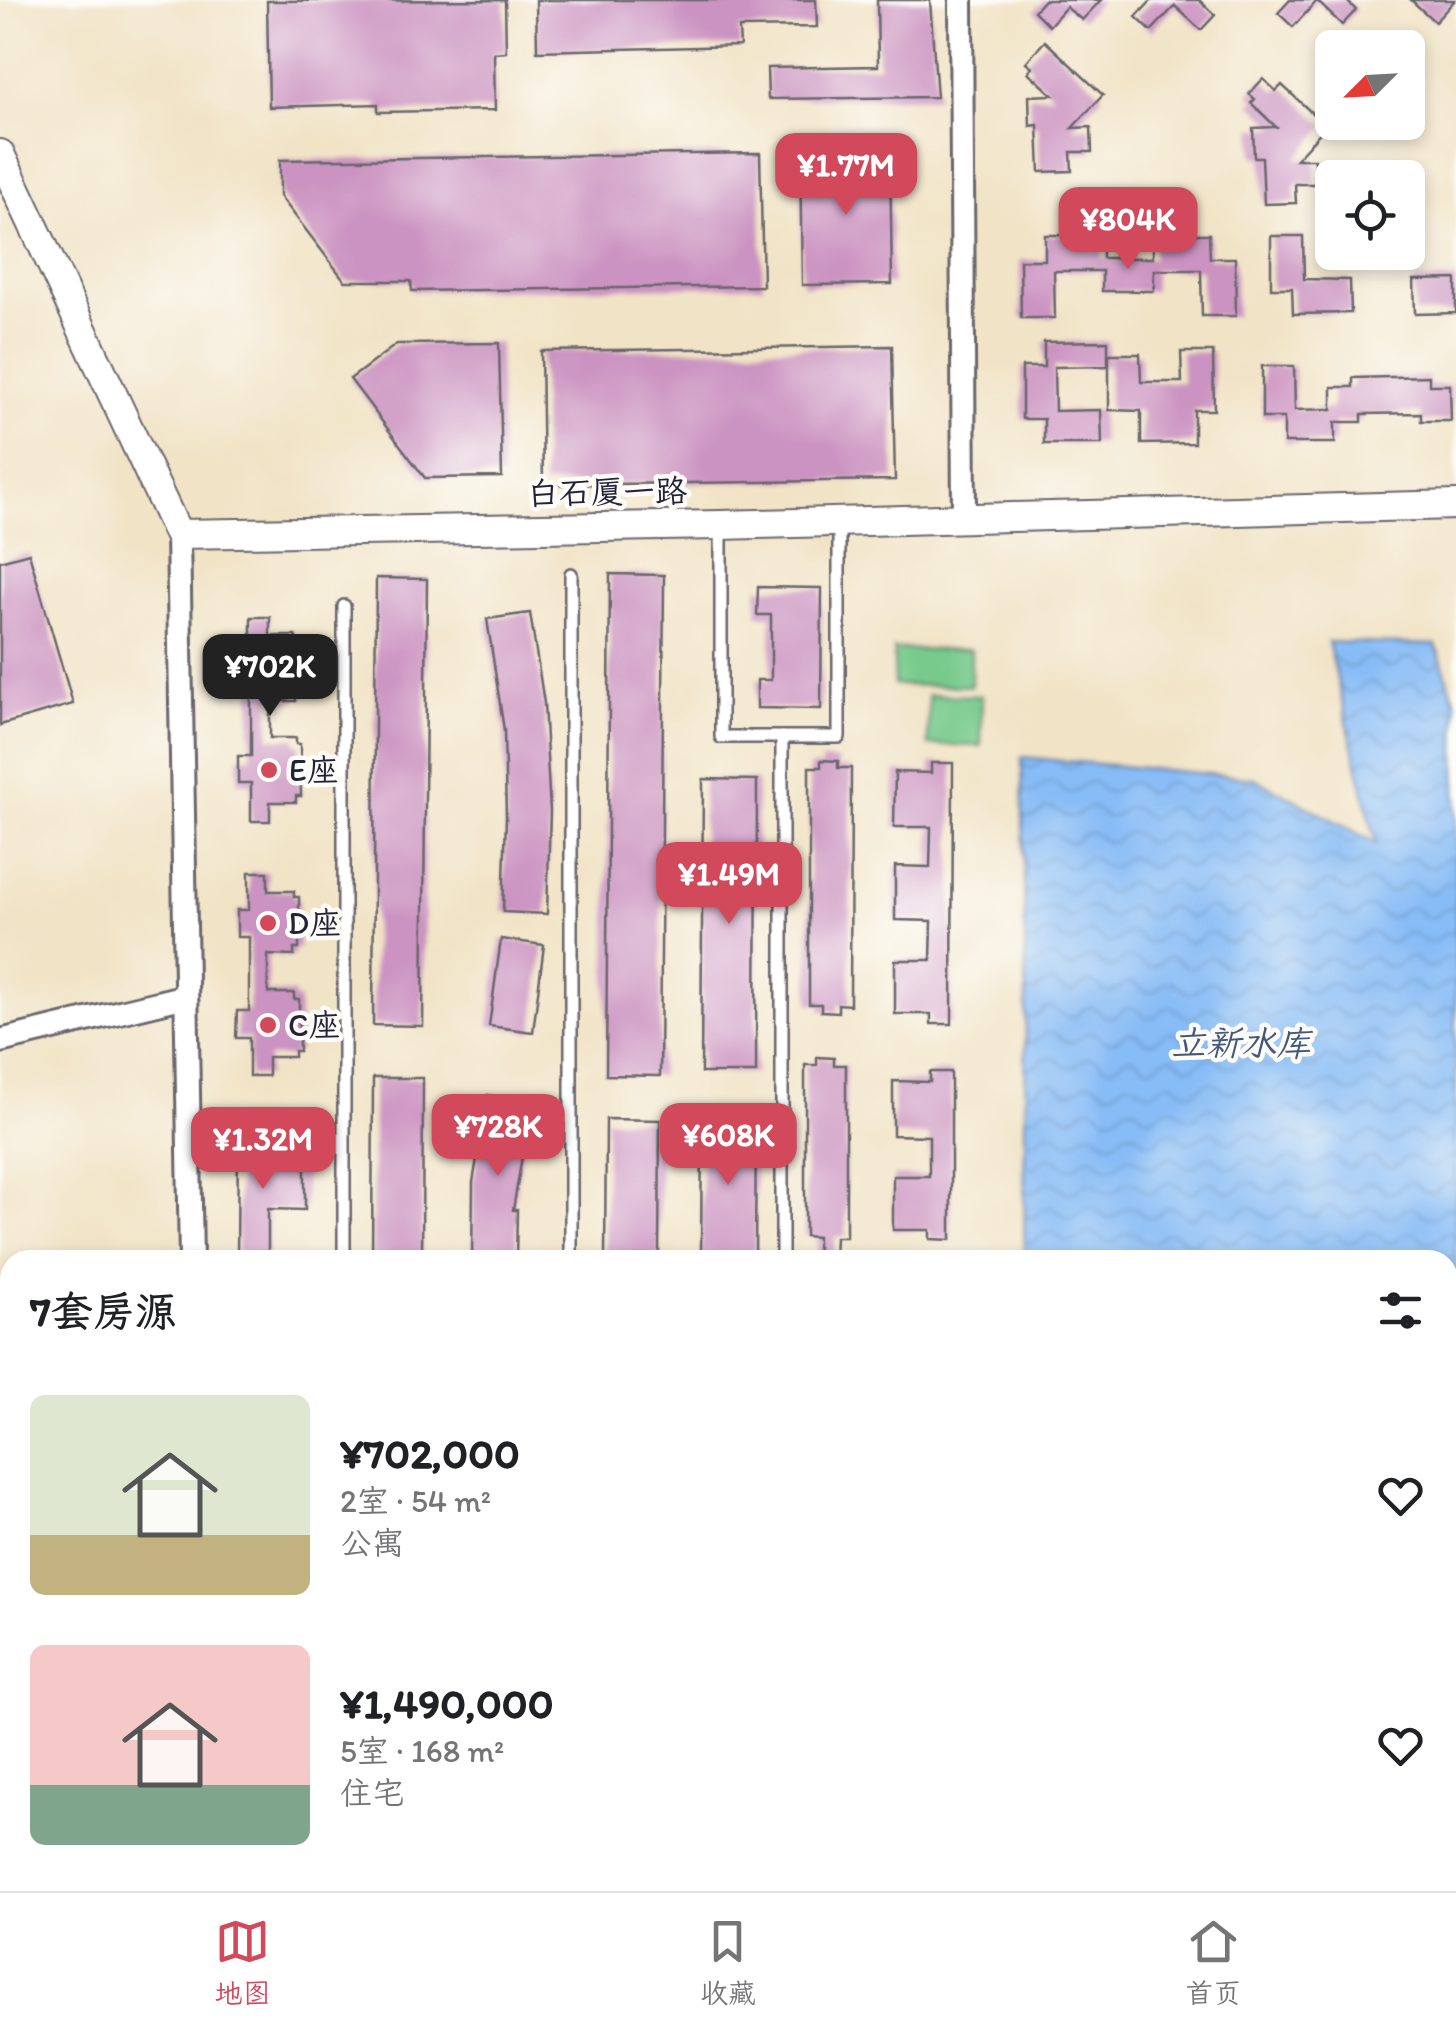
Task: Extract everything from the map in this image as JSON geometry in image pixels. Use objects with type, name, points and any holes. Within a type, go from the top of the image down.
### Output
[{"type":"street","points":[[961,0],[964,519]]},
{"type":"street","points":[[0,154],[178,534],[190,1250]]},
{"type":"street","name":"白石厦一路","points":[[178,534],[721,525],[1456,505]]},
{"type":"street","points":[[0,1041],[186,996]]},
{"type":"lane","points":[[721,525],[722,737],[839,737],[839,522]]},
{"type":"lane","points":[[570,574],[570,1250]]},
{"type":"lane","points":[[344,606],[344,1250]]},
{"type":"lane","points":[[782,737],[782,1250]]},
{"type":"green space","points":[[894,649],[971,650],[971,686],[894,685]]},
{"type":"green space","points":[[928,695],[982,696],[981,746],[928,745]]},
{"type":"water","name":"立新水库","points":[[1328,642],[1436,645],[1456,703],[1456,1250],[1024,1250],[1026,988],[1022,757],[1254,778],[1376,843]]},
{"type":"building","points":[[505,0],[506,52],[494,53],[495,110],[378,112],[378,104],[269,107],[267,1]]},
{"type":"building","points":[[536,0],[816,0],[817,27],[739,28],[740,46],[537,51]]},
{"type":"building","points":[[877,0],[930,0],[937,97],[768,99],[767,68],[878,66]]},
{"type":"building","points":[[1044,0],[1101,0],[1082,20],[1066,7],[1049,26],[1034,11]]},
{"type":"building","points":[[1152,0],[1199,0],[1215,15],[1201,30],[1175,6],[1151,31],[1136,17]]},
{"type":"building","points":[[1290,0],[1346,0],[1356,10],[1342,25],[1317,1],[1293,27],[1278,13]]},
{"type":"building","points":[[1411,0],[1455,0],[1435,22]]},
{"type":"building","points":[[1045,41],[1103,95],[1072,128],[1091,127],[1092,152],[1071,152],[1072,171],[1040,172],[1038,125],[1030,126],[1029,96],[1053,95],[1028,72],[1032,67],[1026,62]]},
{"type":"building","points":[[1263,79],[1276,91],[1282,85],[1315,116],[1315,138],[1296,159],[1315,159],[1315,184],[1295,184],[1296,203],[1264,204],[1262,157],[1254,157],[1253,128],[1276,127],[1251,103],[1255,99],[1249,94]]},
{"type":"building","points":[[890,151],[892,284],[802,285],[800,152]]},
{"type":"building","points":[[760,153],[763,286],[412,291],[411,281],[345,281],[280,196],[280,160]]},
{"type":"building","points":[[1179,234],[1209,234],[1210,258],[1235,258],[1236,316],[1202,316],[1201,270],[1154,270],[1154,291],[1102,291],[1102,271],[1054,271],[1055,318],[1021,318],[1020,260],[1045,260],[1045,235],[1075,235],[1075,242],[1102,242],[1102,258],[1153,258],[1153,241],[1179,241]]},
{"type":"building","points":[[1271,236],[1303,236],[1304,279],[1350,280],[1351,313],[1293,314],[1292,288],[1271,288]]},
{"type":"building","points":[[1456,279],[1456,313],[1415,314],[1414,280]]},
{"type":"building","points":[[1108,341],[1108,366],[1054,367],[1055,411],[1101,410],[1102,444],[1044,444],[1044,419],[1022,419],[1022,367],[1044,367],[1044,342]]},
{"type":"building","points":[[499,343],[502,477],[425,478],[350,379],[397,344]]},
{"type":"building","points":[[892,346],[895,480],[543,485],[541,351]]},
{"type":"building","points":[[1181,352],[1213,352],[1214,410],[1194,410],[1194,443],[1141,444],[1141,411],[1109,410],[1109,354],[1140,354],[1141,382],[1182,382]]},
{"type":"building","points":[[1262,366],[1294,366],[1295,410],[1332,409],[1332,387],[1353,387],[1353,378],[1429,376],[1429,385],[1450,385],[1451,421],[1421,421],[1421,413],[1362,414],[1362,422],[1335,422],[1335,443],[1284,443],[1284,418],[1262,418]]},
{"type":"building","points":[[29,553],[73,704],[0,725],[0,561]]},
{"type":"building","points":[[610,574],[664,575],[660,1076],[606,1075]]},
{"type":"building","points":[[376,578],[427,579],[423,1026],[373,1025]]},
{"type":"building","points":[[758,587],[822,588],[821,709],[757,708],[757,680],[771,680],[771,615],[757,615]]},
{"type":"building","points":[[530,613],[544,703],[550,811],[547,914],[503,912],[504,730],[487,619]]},
{"type":"building","points":[[251,617],[270,617],[270,636],[296,636],[296,642],[301,642],[301,694],[296,694],[296,701],[270,701],[270,738],[296,738],[296,744],[300,744],[301,796],[296,796],[296,802],[270,802],[270,821],[251,821],[251,783],[238,783],[238,756],[251,756],[251,682],[238,682],[238,655],[251,655]]},
{"type":"building","points":[[821,760],[838,761],[838,768],[851,768],[850,1005],[838,1004],[838,1012],[821,1011],[821,1004],[809,1004],[809,767],[821,767]]},
{"type":"building","points":[[931,763],[953,763],[952,1024],[931,1024],[931,1014],[895,1014],[895,960],[931,960],[932,921],[895,920],[895,866],[930,867],[931,827],[894,827],[895,772],[931,773]]},
{"type":"building","points":[[703,779],[757,780],[756,1073],[701,1073]]},
{"type":"building","points":[[249,872],[268,872],[268,891],[294,891],[294,897],[299,897],[299,949],[294,949],[294,956],[268,955],[268,993],[294,993],[294,999],[299,999],[299,1051],[294,1051],[294,1057],[268,1057],[268,1076],[249,1076],[249,1038],[236,1038],[237,1011],[249,1011],[249,937],[237,937],[237,910],[249,910]]},
{"type":"building","points":[[501,939],[544,945],[533,1032],[489,1026]]},
{"type":"building","points":[[817,1057],[834,1058],[834,1065],[846,1065],[846,1237],[835,1237],[834,1250],[817,1250],[817,1237],[805,1236],[805,1065],[817,1065]]},
{"type":"building","points":[[930,1072],[951,1072],[951,1240],[930,1239],[930,1230],[893,1230],[893,1176],[929,1176],[929,1136],[893,1135],[893,1081],[930,1082]]},
{"type":"building","points":[[373,1078],[423,1078],[422,1250],[372,1250]]},
{"type":"building","points":[[488,1095],[531,1103],[513,1210],[517,1210],[516,1250],[472,1250],[473,1182]]},
{"type":"building","points":[[702,1116],[756,1117],[755,1250],[701,1250]]},
{"type":"building","points":[[606,1119],[660,1120],[659,1250],[605,1250]]},
{"type":"building","points":[[238,1128],[267,1129],[268,1160],[305,1160],[305,1210],[268,1209],[268,1250],[237,1250]]},
{"type":"place","name":"E座","points":[[269,770]]},
{"type":"place","name":"D座","points":[[268,923]]},
{"type":"place","name":"C座","points":[[268,1025]]}]
